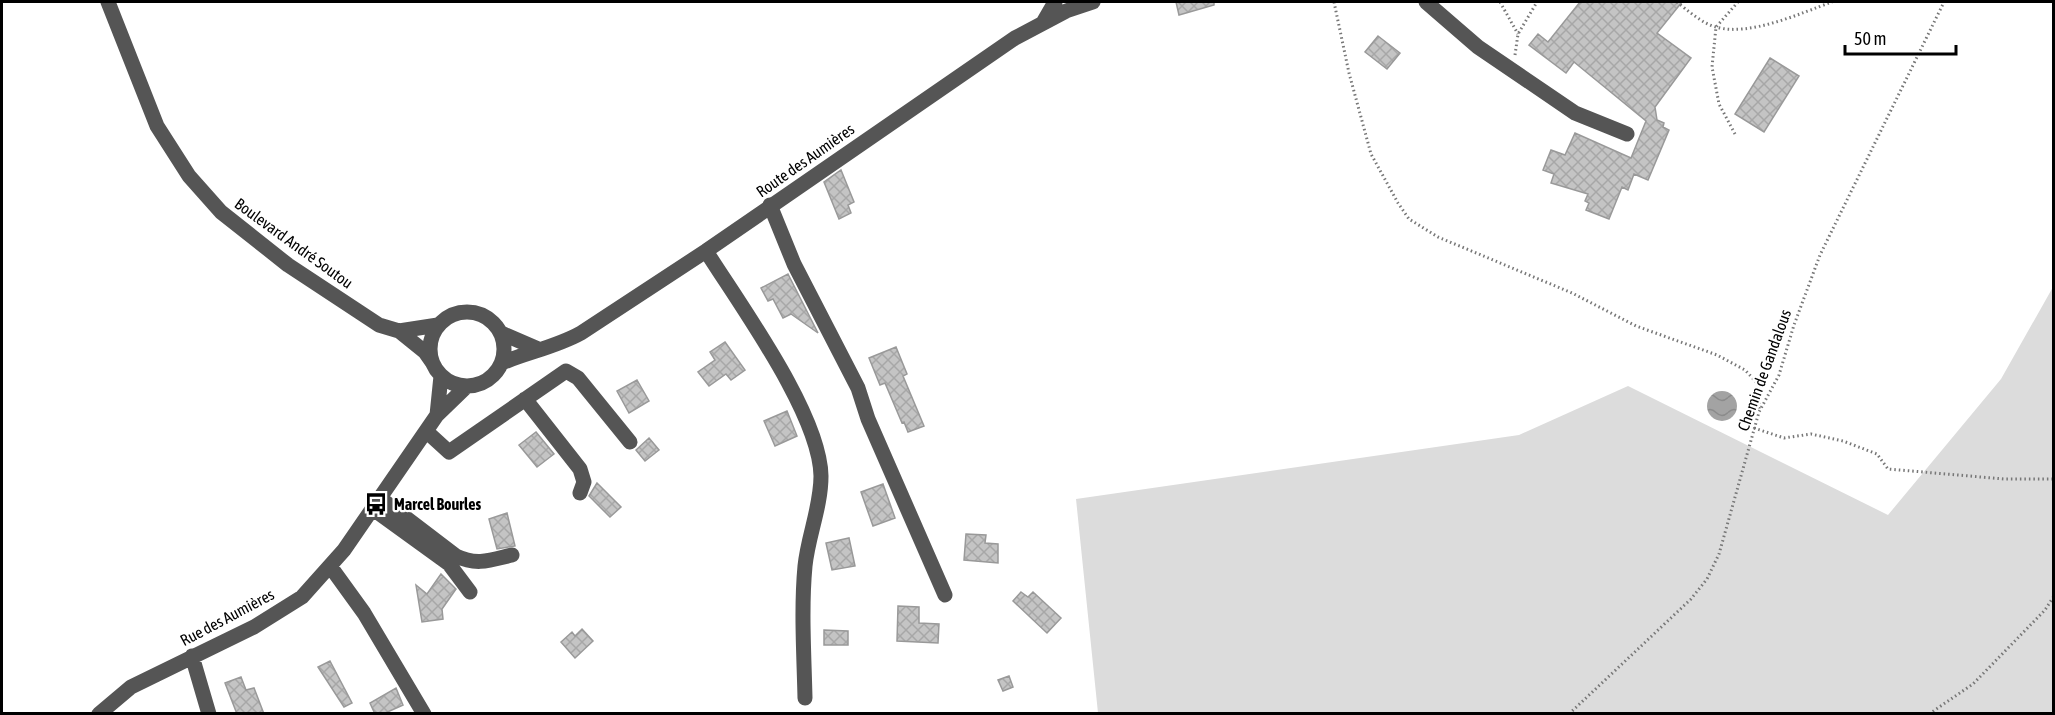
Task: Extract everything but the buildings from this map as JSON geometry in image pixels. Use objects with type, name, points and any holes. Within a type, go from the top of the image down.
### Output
[{"type":"street","name":"Boulevard André Soutou","points":[[108,2],[157,126],[172,153],[207,198],[238,227],[288,265],[379,325],[399,331],[425,352],[437,370]]},
{"type":"street","points":[[1044,21],[1055,2]]},
{"type":"street","name":"Route des Aumières","points":[[502,363],[538,349],[565,342],[581,333],[706,251],[944,85],[1044,21],[1093,2]]},
{"type":"street","points":[[1426,2],[1478,47],[1575,112],[1627,134]]},
{"type":"street","points":[[770,206],[794,264],[858,388],[868,419],[945,595]]},
{"type":"street","points":[[706,251],[780,369],[804,415],[821,475],[815,523],[805,564],[805,698]]},
{"type":"street","points":[[399,331],[438,325],[453,314],[471,311],[494,322],[504,343],[502,363],[488,380],[467,386],[457,385],[437,370]]},
{"type":"street","points":[[437,415],[437,370],[430,344],[438,325]]},
{"type":"street","points":[[501,333],[538,349]]},
{"type":"street","points":[[426,431],[448,453],[566,370],[578,378],[630,442]]},
{"type":"street","name":"Rue des Aumières","points":[[99,714],[131,687],[254,627],[303,597],[330,566],[376,504],[437,415],[467,386]]},
{"type":"street","points":[[525,399],[579,469],[584,483],[580,493]]},
{"type":"street","points":[[376,504],[467,561],[480,563],[512,555]]},
{"type":"street","points":[[376,504],[449,564],[470,591]]},
{"type":"street","points":[[330,566],[364,613],[424,714]]},
{"type":"street","points":[[192,656],[209,714]]},
{"type":"path","points":[[1334,2],[1349,73],[1371,154],[1409,219],[1438,237],[1572,292],[1636,326],[1716,355],[1745,370],[1759,385],[1759,412]]},
{"type":"path","points":[[1500,2],[1518,34]]},
{"type":"path","points":[[1512,69],[1518,34],[1536,2]]},
{"type":"path","points":[[1677,2],[1716,27],[1744,28],[1785,20],[1832,2]]},
{"type":"path","points":[[1735,134],[1719,104],[1712,67],[1716,27],[1738,2]]},
{"type":"path","name":"Chemin de Gandalous","points":[[1569,714],[1692,599],[1707,579],[1719,554],[1759,412],[1779,375],[1794,325],[1820,255],[1944,2]]},
{"type":"path","points":[[1755,428],[1784,438],[1811,434],[1843,441],[1877,454],[1888,469],[2004,479],[2054,479]]},
{"type":"path","points":[[1929,714],[1972,684],[2045,610],[2054,596]]},
{"type":"shaded area","points":[[2053,287],[2053,713],[1098,713],[1076,499],[1519,435],[1628,386],[1888,515],[2001,379]]},
{"type":"water","points":[[1722,391],[1733,395],[1737,406],[1733,417],[1722,421],[1711,417],[1707,406],[1711,395]]},
{"type":"place","name":"Marcel Bourles","points":[[376,504]]}]
